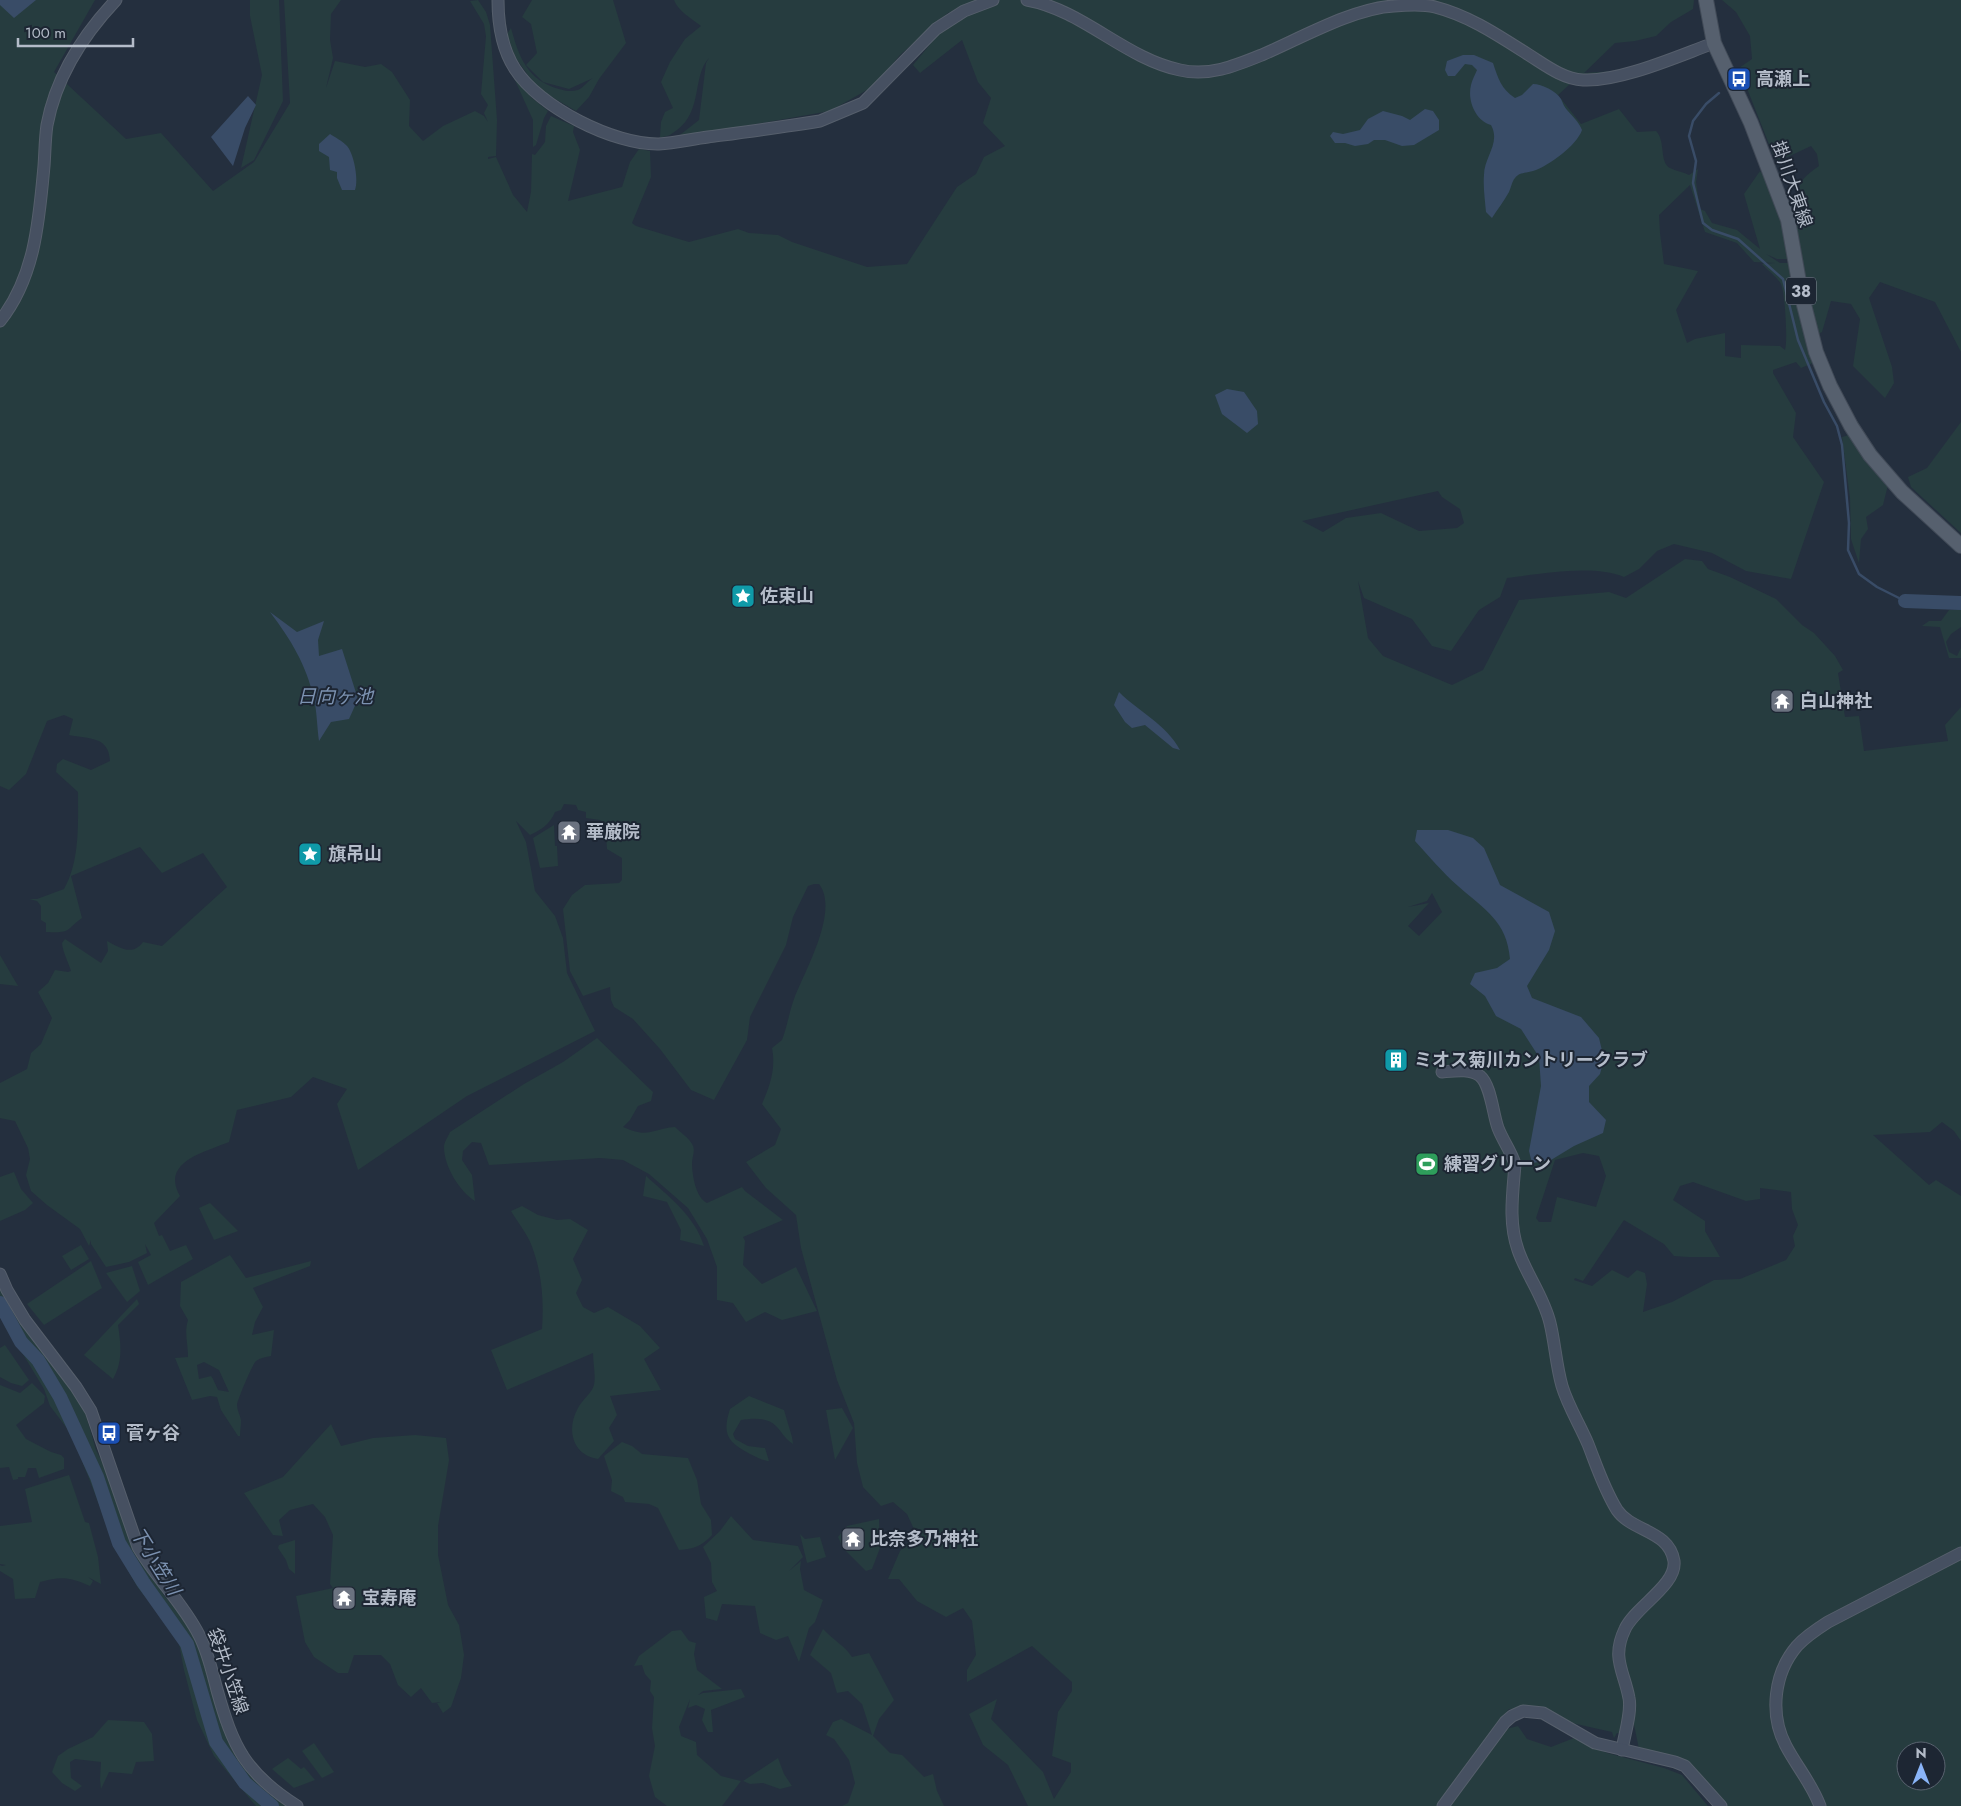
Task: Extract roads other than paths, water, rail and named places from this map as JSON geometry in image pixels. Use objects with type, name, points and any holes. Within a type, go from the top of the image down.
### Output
[{"type":"main road","name":"掛川大東線","points":[[1706,0],[1714,43],[1751,123],[1788,220],[1803,302],[1816,352],[1830,386],[1851,426],[1870,455],[1902,492],[1961,546]]},
{"type":"street","points":[[0,321],[11,307],[26,272],[36,240],[47,126],[55,97],[68,66],[82,40],[116,0]]},
{"type":"street","points":[[498,0],[498,20],[502,40],[514,68],[530,88],[560,109],[598,130],[626,141],[659,144],[820,121],[844,112],[863,103],[936,29],[964,10],[993,0]]},
{"type":"street","points":[[1027,0],[1058,8],[1153,62],[1181,70],[1208,72],[1233,67],[1363,10],[1394,6],[1434,6],[1462,16],[1483,26],[1547,67],[1569,77],[1583,80],[1606,78],[1649,67],[1714,43]]},
{"type":"street","points":[[1442,1072],[1472,1073],[1480,1076],[1486,1085],[1499,1131],[1515,1164],[1512,1223],[1516,1244],[1549,1321],[1559,1376],[1567,1398],[1588,1445],[1599,1476],[1616,1509],[1623,1518],[1662,1539],[1671,1551],[1674,1562],[1671,1578],[1628,1621],[1620,1640],[1619,1664],[1630,1699],[1622,1750]]},
{"type":"street","name":"袋井小笠線","points":[[0,1274],[7,1290],[26,1320],[76,1386],[91,1411],[138,1547],[199,1634],[227,1724],[236,1746],[244,1760],[262,1781],[297,1806]]},
{"type":"street","points":[[1820,1806],[1810,1784],[1785,1745],[1778,1726],[1777,1689],[1784,1666],[1798,1644],[1828,1622],[1961,1553]]},
{"type":"street","points":[[1443,1806],[1505,1722],[1523,1711],[1543,1713],[1595,1743],[1685,1766],[1720,1806]]},
{"type":"water","points":[[0,0],[36,0],[14,18],[0,5]]},
{"type":"water","points":[[1463,55],[1474,55],[1493,63],[1503,87],[1515,98],[1522,95],[1533,84],[1548,88],[1559,96],[1565,108],[1582,130],[1569,148],[1554,160],[1533,171],[1517,176],[1492,218],[1486,212],[1484,180],[1494,132],[1491,125],[1477,115],[1470,97],[1471,85],[1477,70],[1472,65],[1465,64],[1455,76],[1448,76],[1445,70],[1447,61]]},
{"type":"water","points":[[248,96],[256,105],[245,128],[233,166],[211,137]]},
{"type":"water","points":[[1425,109],[1433,111],[1439,120],[1439,130],[1414,145],[1402,146],[1385,140],[1374,140],[1368,144],[1355,146],[1335,143],[1330,136],[1333,132],[1343,134],[1360,130],[1368,119],[1383,111],[1410,120]]},
{"type":"water","points":[[330,134],[349,149],[356,174],[355,190],[342,190],[337,178],[337,172],[330,170],[329,157],[319,151],[319,144]]},
{"type":"water","points":[[1227,389],[1244,392],[1257,411],[1258,424],[1247,433],[1222,414],[1215,395]]},
{"type":"water","name":"日向ヶ池","points":[[270,612],[297,632],[324,621],[318,640],[319,656],[342,649],[358,699],[349,719],[331,722],[319,741],[315,704],[307,675],[285,632]]},
{"type":"water","points":[[1119,692],[1160,725],[1180,750],[1173,748],[1145,725],[1132,728],[1125,722],[1114,705]]},
{"type":"water","points":[[1417,830],[1448,830],[1473,838],[1484,848],[1500,885],[1549,912],[1555,931],[1549,950],[1527,986],[1532,998],[1581,1017],[1599,1038],[1604,1059],[1600,1074],[1589,1086],[1589,1102],[1606,1120],[1603,1133],[1574,1146],[1551,1160],[1532,1163],[1529,1151],[1541,1086],[1539,1057],[1521,1029],[1496,1016],[1485,996],[1470,984],[1475,973],[1497,968],[1510,959],[1504,935],[1493,917],[1446,875],[1415,841]]},
{"type":"waterway","points":[[1719,93],[1706,104],[1693,121],[1689,136],[1696,161],[1693,183],[1703,223],[1712,230],[1738,239],[1783,279],[1798,340],[1824,402],[1837,426],[1842,445],[1849,523],[1848,550],[1859,574],[1877,587],[1905,601]]},
{"type":"waterway","points":[[1905,601],[1961,603]]},
{"type":"waterway","name":"下小笠川","points":[[0,1303],[21,1342],[38,1360],[60,1397],[97,1477],[119,1543],[143,1582],[187,1644],[216,1742],[245,1783],[272,1806]]},
{"type":"place","name":"高瀬上","points":[[1739,79]]},
{"type":"place","name":"佐束山","points":[[743,596]]},
{"type":"place","name":"白山神社","points":[[1782,701]]},
{"type":"place","name":"華厳院","points":[[569,832]]},
{"type":"place","name":"旗吊山","points":[[310,854]]},
{"type":"place","name":"ミオス菊川カントリークラブ","points":[[1396,1060]]},
{"type":"place","name":"練習グリーン","points":[[1427,1164]]},
{"type":"place","name":"菅ヶ谷","points":[[109,1433]]},
{"type":"place","name":"比奈多乃神社","points":[[853,1539]]},
{"type":"place","name":"宝寿庵","points":[[344,1598]]}]
